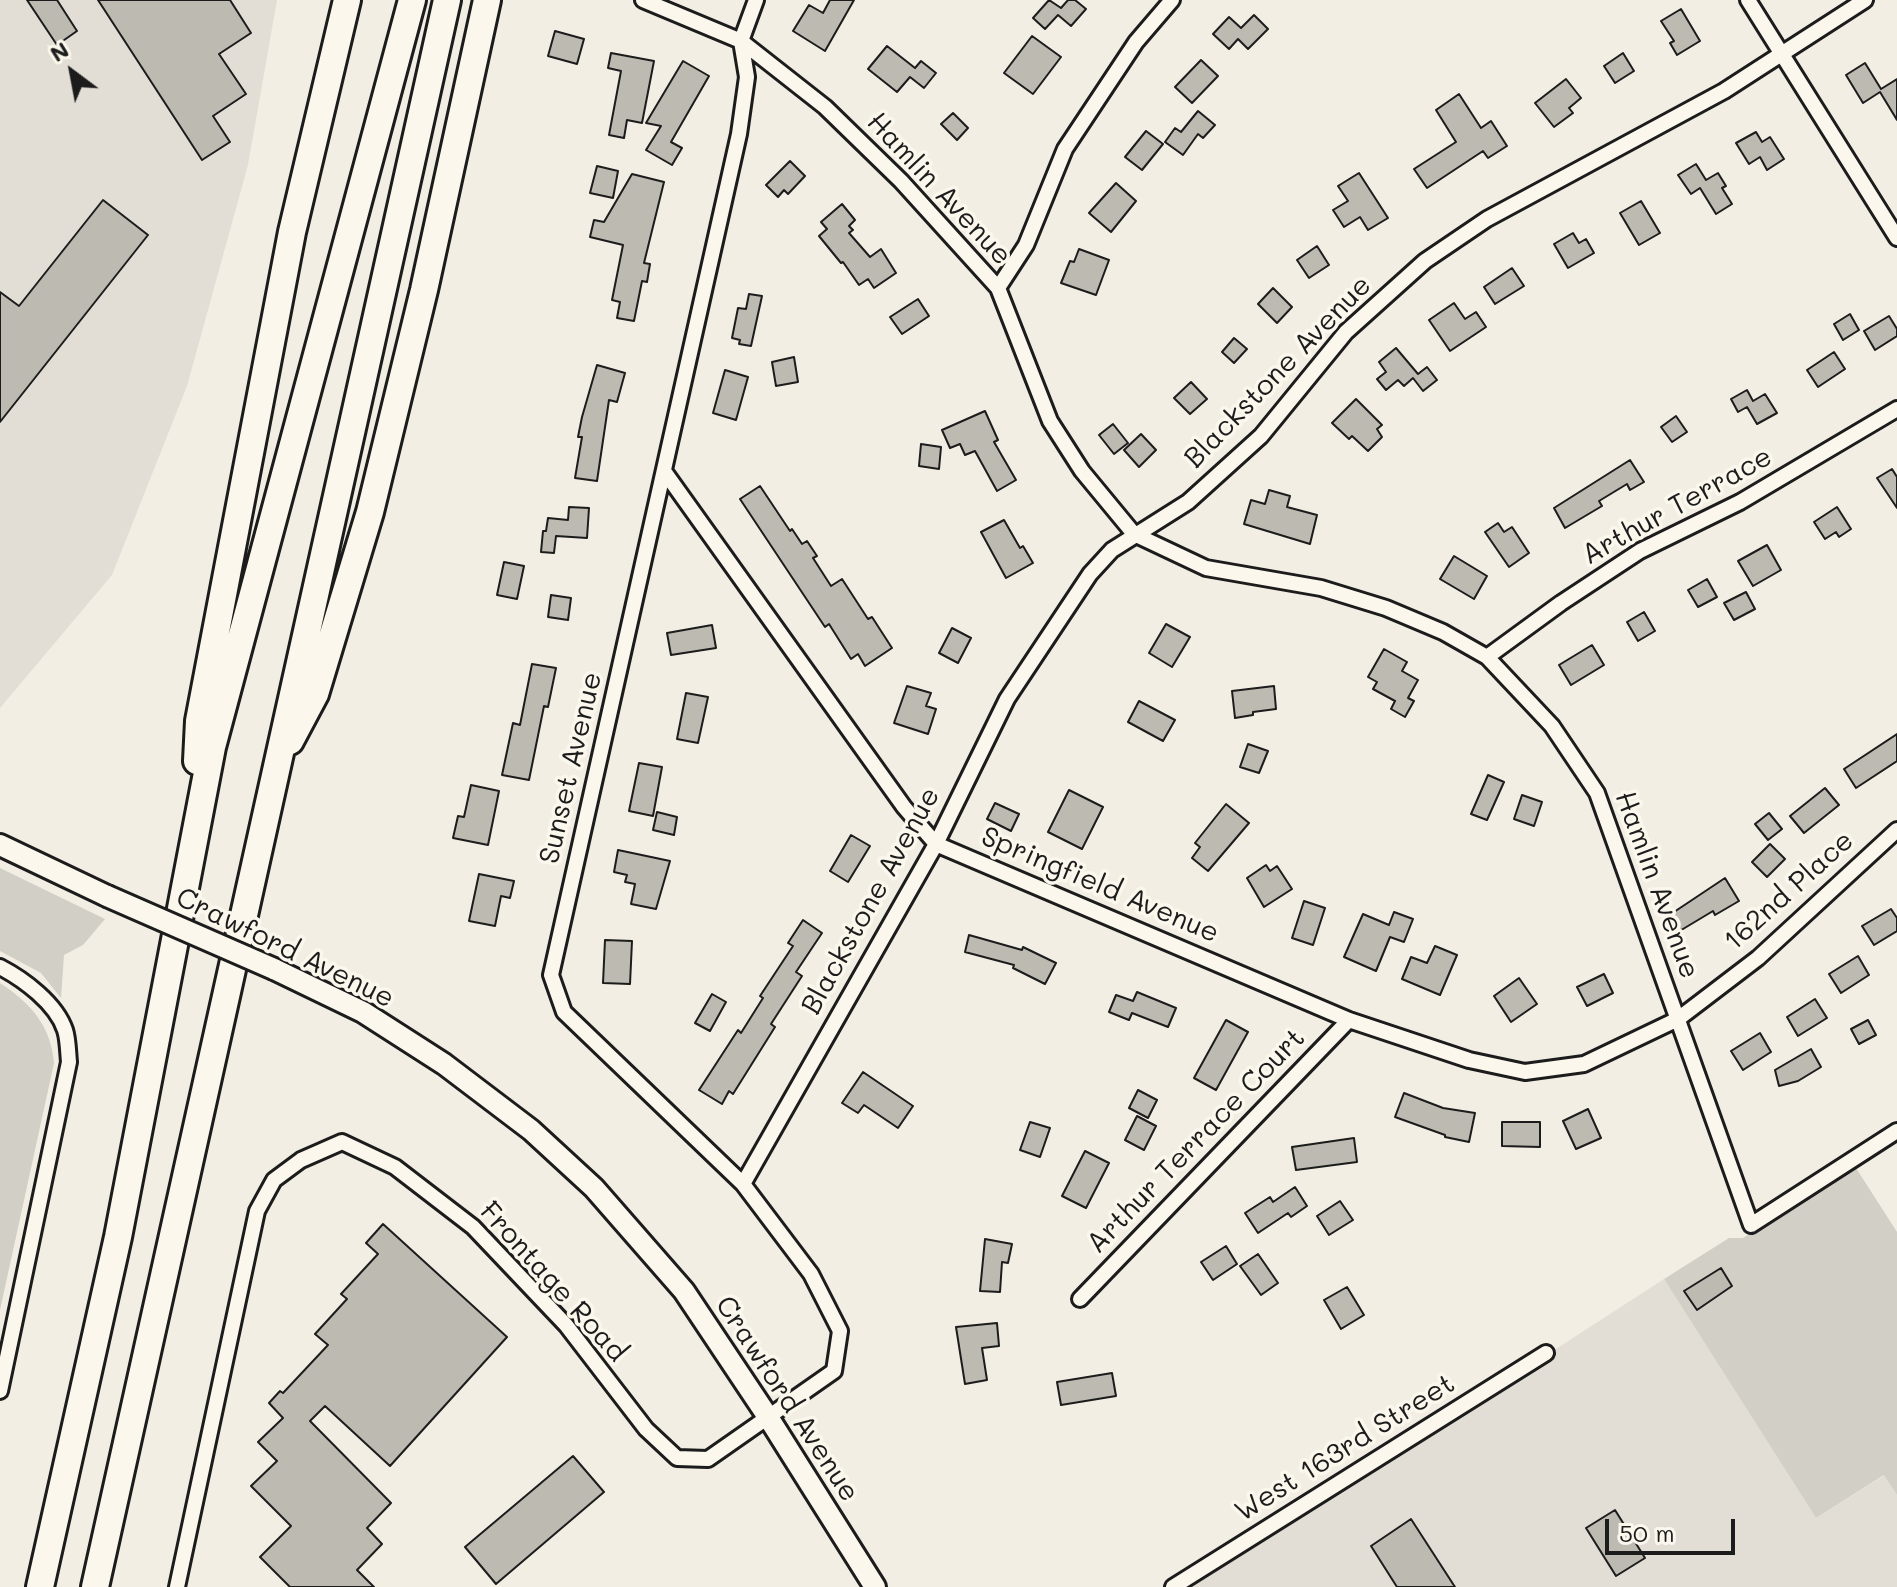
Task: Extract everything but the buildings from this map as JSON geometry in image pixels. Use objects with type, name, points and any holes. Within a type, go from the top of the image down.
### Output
[{"type":"highway","points":[[310,155],[331,0]]},
{"type":"highway","points":[[193,847],[199,721],[292,232],[347,0]]},
{"type":"highway","points":[[40,1587],[118,1237],[212,747],[412,0]]},
{"type":"highway","points":[[95,1587],[447,0]]},
{"type":"highway","points":[[276,767],[315,694],[370,512],[424,290],[487,0]]},
{"type":"highway","points":[[473,64],[494,0]]},
{"type":"main road","name":"Crawford Avenue","points":[[0,845],[363,1012],[444,1064],[542,1140],[594,1188],[684,1291],[875,1587]]},
{"type":"street","name":"Hamlin Avenue","points":[[643,0],[741,41],[836,118],[901,181],[998,288],[1050,421],[1082,471],[1134,534],[1206,568],[1321,588],[1386,608],[1443,632],[1487,657],[1552,726],[1597,793],[1751,1225],[1897,1131]]},
{"type":"street","name":"Sunset Avenue","points":[[756,0],[741,41],[747,77],[739,134],[551,975],[564,1012],[743,1184],[811,1274],[840,1331],[834,1371],[768,1417]]},
{"type":"street","points":[[998,288],[1026,245],[1065,149],[1136,42],[1172,0]]},
{"type":"street","points":[[1748,0],[1897,238]]},
{"type":"street","name":"Blackstone Avenue","points":[[743,1184],[936,844],[1007,699],[1090,574],[1112,550],[1188,502],[1261,436],[1346,332],[1425,261],[1487,219],[1724,91],[1865,0]]},
{"type":"street","name":"Arthur Terrace","points":[[1487,657],[1640,551],[1740,502],[1897,409]]},
{"type":"street","name":"Springfield Avenue","points":[[664,471],[904,807],[936,844],[1349,1020],[1469,1060],[1525,1072],[1584,1064],[1678,1019]]},
{"type":"street","name":"162nd Place","points":[[1678,1019],[1758,958],[1897,830]]},
{"type":"street","points":[[0,967],[27,982],[54,1012],[65,1029],[69,1062],[0,1391]]},
{"type":"street","name":"Arthur Terrace Court","points":[[1080,1299],[1349,1020]]},
{"type":"street","name":"Frontage Road","points":[[177,1587],[257,1211],[274,1180],[301,1160],[342,1142],[395,1167],[473,1227],[566,1325],[646,1429],[677,1458],[708,1459],[768,1417]]},
{"type":"street","name":"West 163rd Street","points":[[1173,1587],[1546,1353]]},
{"type":"shaded area","points":[[0,0],[277,0],[248,165],[187,386],[112,575],[0,708]]},
{"type":"shaded area","points":[[0,868],[105,919],[83,945],[64,955],[61,998],[41,973],[0,951]]},
{"type":"shaded area","points":[[0,983],[21,999],[44,1026],[54,1063],[0,1310]]},
{"type":"shaded area","points":[[1856,1168],[1897,1232],[1897,1495],[1884,1475],[1816,1518],[1664,1279],[1729,1238],[1743,1238]]},
{"type":"shaded area","points":[[1664,1279],[1816,1518],[1885,1475],[1897,1495],[1897,1587],[1188,1587]]}]
